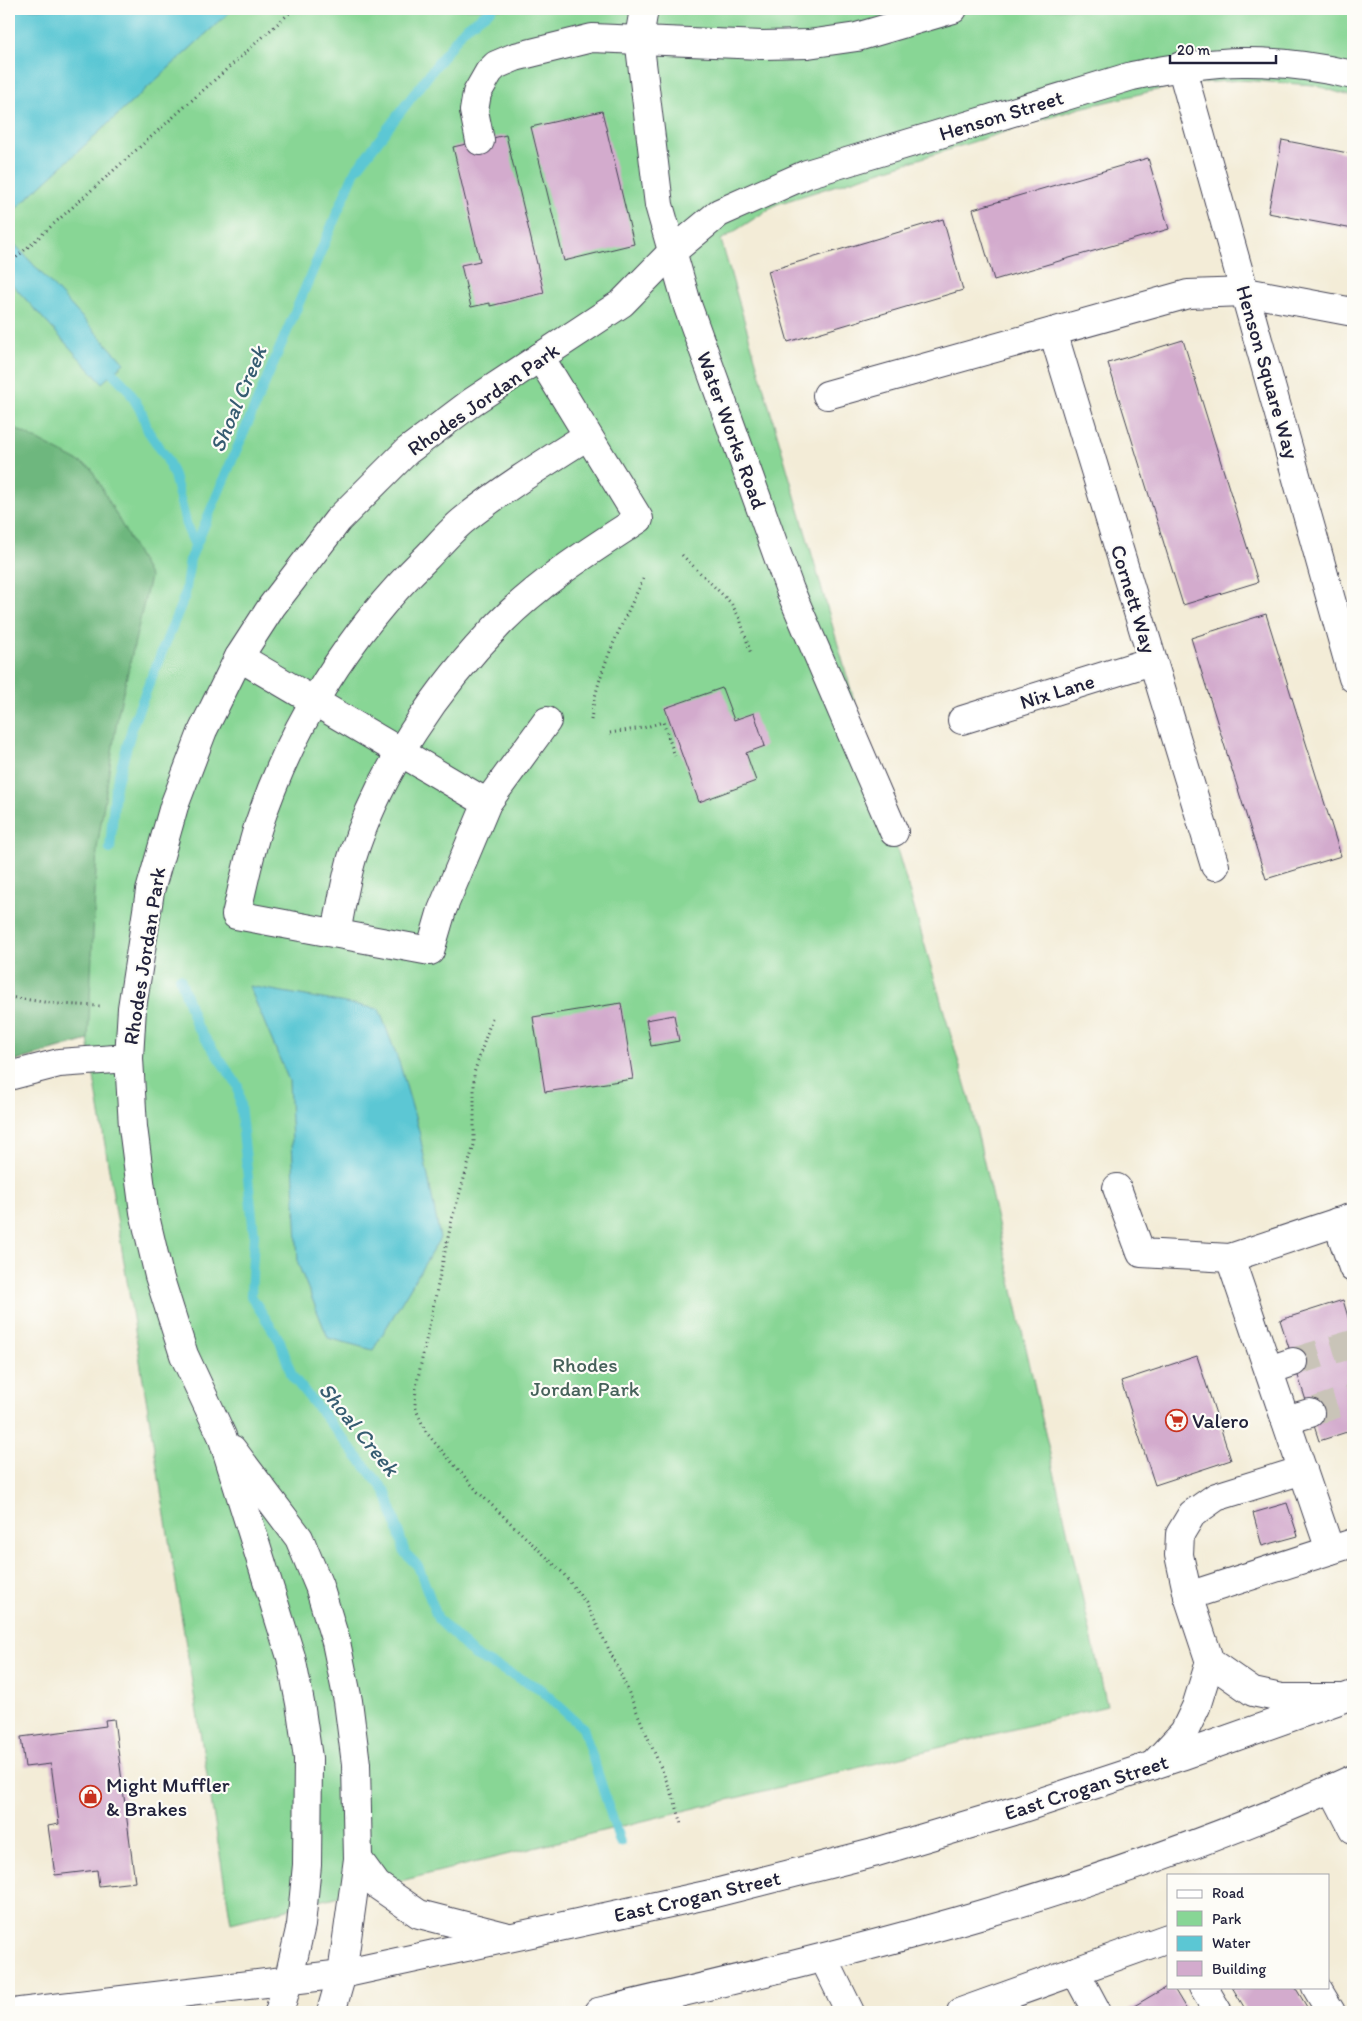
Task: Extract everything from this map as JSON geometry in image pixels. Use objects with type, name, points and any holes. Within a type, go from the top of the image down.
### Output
[{"type":"street","name":"Water Works Road","points":[[644,9],[639,38],[659,205],[672,252],[706,359],[790,590],[894,832]]},
{"type":"street","points":[[480,141],[475,100],[480,86],[496,66],[515,57],[592,38],[808,44],[857,37],[953,9]]},
{"type":"street","name":"Henson Street","points":[[672,252],[719,213],[807,174],[1132,76],[1180,66],[1244,60],[1301,65],[1353,75]]},
{"type":"street","name":"Henson Square Way","points":[[1180,66],[1246,292],[1353,678]]},
{"type":"street","name":"Rhodes Jordan Park","points":[[279,2012],[301,1925],[307,1865],[308,1758],[291,1657],[222,1436],[184,1355],[159,1276],[144,1212],[137,1169],[129,1058],[132,1008],[150,891],[174,806],[203,730],[240,657],[272,606],[338,520],[407,451],[472,402],[622,303],[672,252]]},
{"type":"street","points":[[827,395],[1188,294],[1246,292],[1353,312]]},
{"type":"street","name":"Cornett Way","points":[[1053,332],[1215,866]]},
{"type":"street","points":[[336,933],[352,858],[373,807],[399,752],[430,707],[500,623],[546,584],[592,549],[639,519],[540,357]]},
{"type":"street","points":[[547,721],[487,803],[442,910],[430,951],[236,915],[258,827],[274,786],[313,702],[338,662],[371,618],[407,576],[464,520],[523,476],[588,436]]},
{"type":"street","points":[[240,657],[313,702],[487,803]]},
{"type":"street","name":"Nix Lane","points":[[962,720],[1152,661]]},
{"type":"street","points":[[9,1076],[59,1063],[129,1058]]},
{"type":"street","points":[[1117,1188],[1141,1253],[1230,1258],[1345,1219],[1353,1268]]},
{"type":"street","points":[[1188,1596],[1342,1547],[1303,1470],[1298,1416],[1281,1366],[1230,1258]]},
{"type":"street","name":"Rhodes Jordan Park","points":[[222,1436],[299,1538],[319,1586],[336,1642],[348,1701],[356,1764],[358,1859],[351,1925],[342,1974],[331,2012]]},
{"type":"street","points":[[1152,1766],[1184,1732],[1196,1707],[1210,1662],[1188,1596],[1179,1555],[1180,1534],[1192,1514],[1216,1497],[1303,1470]]},
{"type":"street","points":[[1210,1662],[1253,1692],[1281,1698],[1350,1696]]},
{"type":"street","name":"East Crogan Street","points":[[20,2012],[288,1982],[342,1974],[711,1894],[873,1853],[1014,1811],[1152,1766],[1350,1696]]},
{"type":"street","points":[[598,2012],[824,1959],[994,1912],[1109,1876],[1343,1784],[1353,1829]]},
{"type":"street","points":[[358,1859],[377,1885],[419,1914],[511,1938]]},
{"type":"street","points":[[963,2012],[1167,1938]]},
{"type":"street","points":[[824,1959],[850,2012]]},
{"type":"street","points":[[1075,1972],[1097,2012]]},
{"type":"street","points":[[1205,1988],[1218,2012]]},
{"type":"street","points":[[1317,1988],[1331,2012]]},
{"type":"path","points":[[9,264],[294,9]]},
{"type":"path","points":[[682,555],[731,603],[740,619],[751,654]]},
{"type":"path","points":[[591,720],[593,702],[602,672],[644,577]]},
{"type":"path","points":[[610,733],[643,728],[662,722],[675,756]]},
{"type":"path","points":[[9,997],[58,1004],[105,1006]]},
{"type":"path","points":[[492,1018],[474,1073],[474,1145],[452,1219],[416,1387],[414,1405],[426,1432],[456,1470],[546,1556],[586,1603],[623,1679],[673,1796],[682,1824]]},
{"type":"green space","name":"Rhodes Jordan Park","points":[[9,9],[1353,9],[1353,97],[1314,85],[1239,80],[1178,85],[1080,108],[777,204],[721,240],[971,1105],[1107,1706],[231,1923],[88,1040],[9,1063]]},
{"type":"green space","points":[[9,425],[91,468],[150,577],[118,714],[97,849],[88,1040],[9,1063]]},
{"type":"water","points":[[9,9],[233,9],[11,213],[10,239],[124,363],[102,383],[9,281]]},
{"type":"water","points":[[249,986],[379,1009],[400,1065],[419,1131],[440,1238],[373,1350],[328,1338],[298,1264],[289,1081]]},
{"type":"building","points":[[602,111],[634,244],[564,261],[531,127]]},
{"type":"building","points":[[506,135],[544,293],[490,306],[490,303],[471,307],[461,265],[480,261],[453,147]]},
{"type":"building","points":[[1282,140],[1353,154],[1353,229],[1268,213]]},
{"type":"building","points":[[1148,158],[1169,229],[994,280],[973,209]]},
{"type":"building","points":[[943,219],[963,290],[788,342],[768,271]]},
{"type":"building","points":[[1183,340],[1258,582],[1183,605],[1108,363]]},
{"type":"building","points":[[1266,614],[1341,856],[1266,879],[1191,638]]},
{"type":"building","points":[[722,688],[734,720],[754,713],[765,746],[746,753],[756,781],[699,802],[665,708]]},
{"type":"building","points":[[621,1003],[633,1079],[545,1092],[533,1017]]},
{"type":"building","points":[[674,1015],[679,1041],[651,1046],[646,1020]]},
{"type":"building","name":"Valero","points":[[1343,1300],[1353,1334],[1353,1430],[1319,1441],[1280,1320]]},
{"type":"building","name":"Valero","points":[[1197,1356],[1231,1460],[1155,1485],[1121,1381]]},
{"type":"building","points":[[1287,1503],[1298,1536],[1262,1546],[1253,1513]]},
{"type":"building","name":"Might Muffler & Brakes","points":[[114,1719],[135,1882],[99,1886],[97,1870],[55,1875],[48,1826],[59,1824],[51,1764],[25,1767],[21,1737],[106,1726],[105,1720]]},
{"type":"building","points":[[1167,1987],[1174,1988],[1188,2012],[1124,2012]]},
{"type":"building","points":[[1233,1988],[1296,1988],[1310,2012],[1247,2012]]},
{"type":"waterway","name":"Shoal Creek","points":[[110,849],[115,789],[134,721],[185,595],[190,559],[355,171],[464,29],[492,9]]},
{"type":"waterway","points":[[113,373],[128,389],[142,413],[148,431],[166,457],[174,475],[187,527],[195,545]]},
{"type":"waterway","name":"Shoal Creek","points":[[180,978],[196,1025],[238,1086],[254,1234],[251,1296],[280,1341],[292,1376],[386,1492],[405,1553],[418,1566],[438,1619],[475,1656],[539,1688],[583,1728],[620,1842]]},
{"type":"tunnel","points":[[1293,1362],[1353,1344]]},
{"type":"tunnel","points":[[1310,1413],[1353,1398]]},
{"type":"place","name":"Valero","points":[[1176,1420]]},
{"type":"place","name":"Might Muffler & Brakes","points":[[90,1796]]}]
